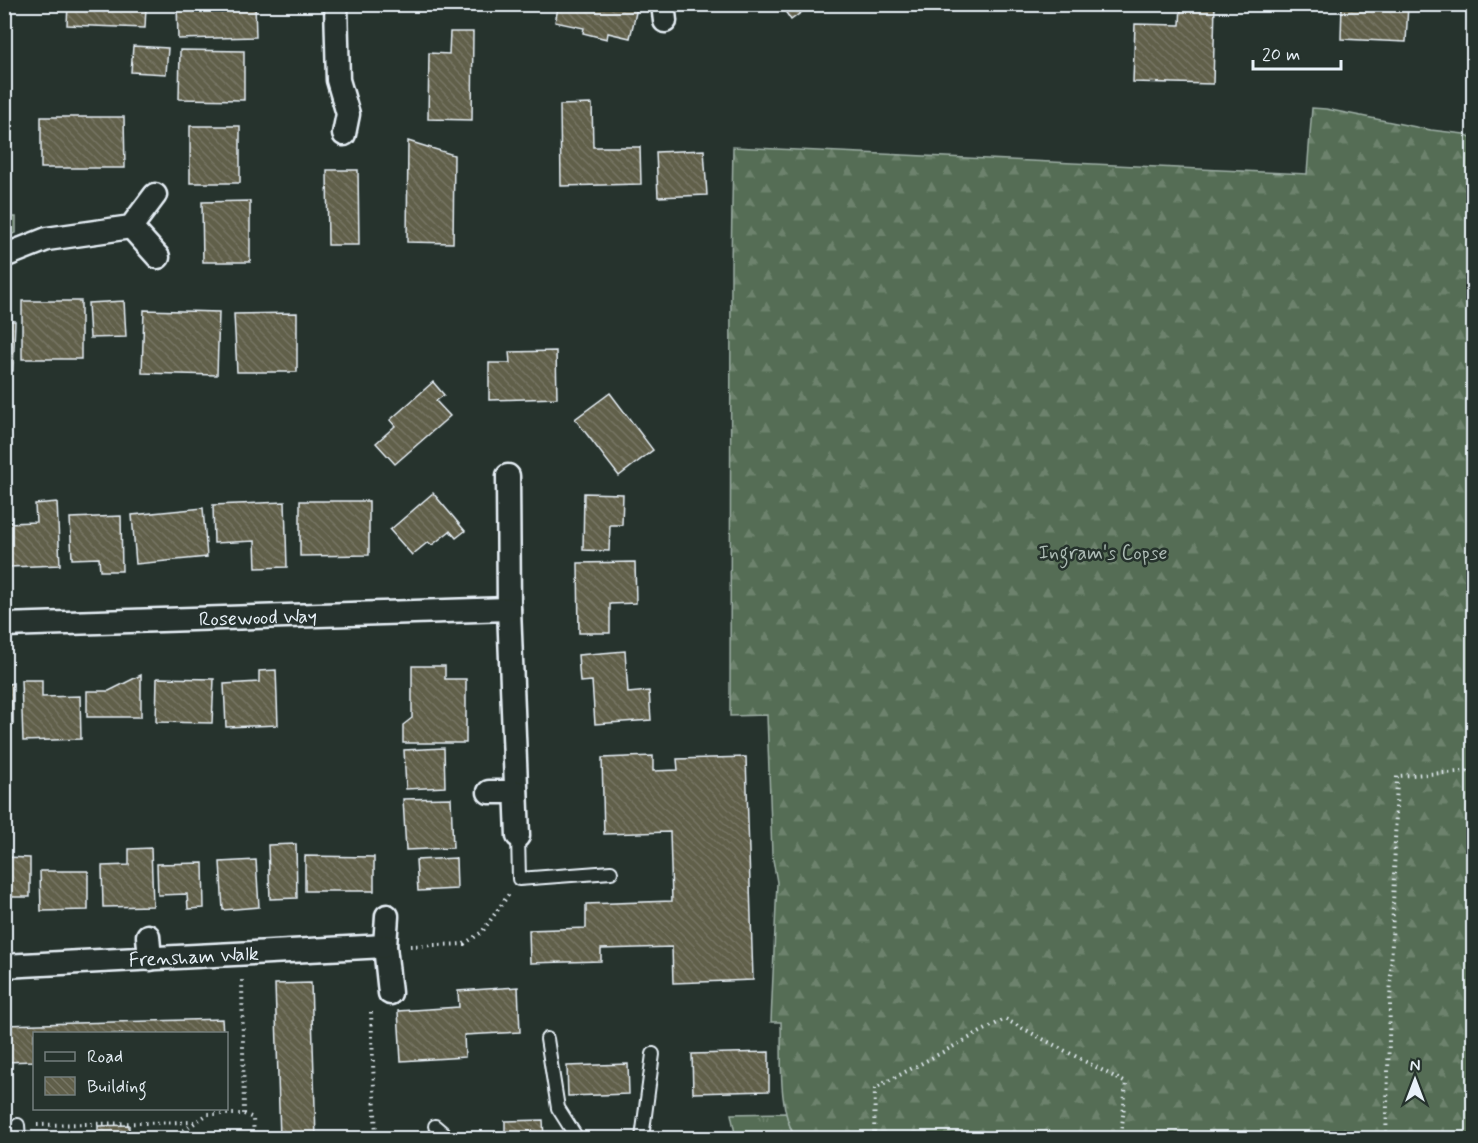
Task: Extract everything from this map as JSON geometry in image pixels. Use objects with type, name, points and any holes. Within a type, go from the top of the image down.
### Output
[{"type":"street","points":[[336,4],[338,80],[348,114],[344,134]]},
{"type":"street","points":[[4,256],[47,239],[131,227],[155,195]]},
{"type":"street","points":[[131,227],[158,257]]},
{"type":"street","points":[[508,476],[509,609],[518,836]]},
{"type":"street","name":"Rosewood Way","points":[[4,625],[509,609]]},
{"type":"street","points":[[489,792],[516,792]]},
{"type":"street","points":[[387,916],[385,946],[390,993]]},
{"type":"street","points":[[148,936],[150,959]]},
{"type":"street","name":"Frensham Walk","points":[[4,966],[385,946]]},
{"type":"lane","points":[[518,836],[519,879],[611,872]]},
{"type":"lane","points":[[548,1039],[558,1108],[577,1138]]},
{"type":"lane","points":[[642,1138],[653,1054]]},
{"type":"lane","points":[[18,1125],[19,1138]]},
{"type":"lane","points":[[435,1126],[449,1138]]},
{"type":"path","points":[[1386,1138],[1397,776],[1473,771]]},
{"type":"path","points":[[385,946],[464,944],[482,932],[519,879]]},
{"type":"path","points":[[241,954],[244,1114]]},
{"type":"path","points":[[376,1138],[371,998],[390,993]]},
{"type":"path","points":[[874,1138],[875,1088],[1005,1019],[1126,1083],[1121,1138]]},
{"type":"path","points":[[175,1138],[208,1114],[244,1114],[253,1118],[254,1138]]},
{"type":"path","points":[[18,1125],[195,1122]]},
{"type":"green space","name":"Ingram's Copse","points":[[1312,108],[1464,134],[1473,138],[1473,1138],[796,1138],[790,1126],[783,1098],[781,1022],[771,1022],[777,882],[772,854],[767,715],[730,716],[733,147],[1307,174]]},
{"type":"green space","points":[[5,217],[16,217],[16,233],[5,236]]},
{"type":"green space","points":[[786,1113],[796,1138],[736,1138],[731,1114]]},
{"type":"building","points":[[68,4],[146,6],[145,28],[67,25]]},
{"type":"building","points":[[177,4],[255,4],[256,37],[178,39]]},
{"type":"building","points":[[559,4],[638,4],[630,38],[608,33],[607,39],[583,33],[584,28],[555,22]]},
{"type":"building","points":[[780,4],[809,4],[810,6],[791,20]]},
{"type":"building","points":[[1181,4],[1215,4],[1213,84],[1133,82],[1135,24],[1180,25]]},
{"type":"building","points":[[1342,4],[1408,4],[1406,42],[1341,39]]},
{"type":"building","points":[[450,32],[473,32],[472,120],[428,119],[429,53],[449,54]]},
{"type":"building","points":[[133,46],[168,48],[166,74],[131,72]]},
{"type":"building","points":[[180,50],[244,51],[244,100],[179,99]]},
{"type":"building","points":[[592,104],[593,147],[640,147],[641,184],[561,186],[560,105]]},
{"type":"building","points":[[41,117],[124,117],[125,168],[41,168]]},
{"type":"building","points":[[190,126],[240,126],[240,183],[190,183]]},
{"type":"building","points":[[408,141],[454,155],[453,243],[407,242]]},
{"type":"building","points":[[704,150],[707,195],[658,197],[656,152]]},
{"type":"building","points":[[327,170],[358,170],[359,245],[328,245]]},
{"type":"building","points":[[250,201],[250,262],[203,262],[202,202]]},
{"type":"building","points":[[22,301],[81,301],[81,359],[22,359]]},
{"type":"building","points":[[124,301],[126,337],[90,338],[88,303]]},
{"type":"building","points":[[144,310],[219,312],[217,375],[142,373]]},
{"type":"building","points":[[297,313],[297,372],[237,372],[234,314]]},
{"type":"building","points":[[4,321],[15,321],[13,371],[4,370]]},
{"type":"building","points":[[556,351],[557,398],[489,400],[489,363],[510,363],[509,352]]},
{"type":"building","points":[[433,382],[444,395],[436,401],[450,416],[395,464],[376,443],[395,426],[390,420]]},
{"type":"building","points":[[610,393],[653,450],[619,476],[575,419]]},
{"type":"building","points":[[433,493],[465,531],[456,538],[450,531],[432,545],[428,542],[412,555],[390,530]]},
{"type":"building","points":[[584,493],[623,494],[622,525],[610,525],[609,551],[583,550]]},
{"type":"building","points":[[300,501],[369,501],[369,555],[300,556]]},
{"type":"building","points":[[57,502],[60,565],[9,567],[7,523],[36,522],[35,504]]},
{"type":"building","points":[[285,502],[287,567],[256,568],[255,541],[214,543],[213,505]]},
{"type":"building","points":[[203,508],[207,557],[136,564],[132,515]]},
{"type":"building","points":[[121,516],[122,571],[100,571],[99,558],[72,559],[70,518]]},
{"type":"building","points":[[635,562],[636,603],[610,604],[610,633],[579,633],[578,563]]},
{"type":"building","points":[[625,651],[628,693],[649,691],[651,720],[595,724],[592,681],[580,682],[578,655]]},
{"type":"building","points":[[412,666],[445,666],[445,679],[466,679],[466,743],[403,743],[403,725],[412,718]]},
{"type":"building","points":[[276,670],[278,725],[226,727],[224,684],[259,682],[259,671]]},
{"type":"building","points":[[141,675],[141,717],[87,717],[87,691],[109,691]]},
{"type":"building","points":[[157,678],[214,679],[212,723],[156,722]]},
{"type":"building","points":[[21,680],[42,680],[42,697],[80,696],[81,739],[23,741]]},
{"type":"building","points":[[13,683],[13,724],[4,724],[4,685]]},
{"type":"building","points":[[444,748],[445,787],[406,789],[404,750]]},
{"type":"building","points":[[653,756],[653,771],[678,770],[677,759],[746,757],[753,980],[673,983],[672,947],[601,949],[601,961],[530,963],[529,930],[586,928],[586,904],[672,901],[670,832],[604,834],[602,758]]},
{"type":"building","points":[[451,798],[453,848],[406,850],[403,799]]},
{"type":"building","points":[[296,844],[297,898],[270,899],[268,845]]},
{"type":"building","points":[[151,848],[153,906],[103,907],[102,866],[129,865],[129,849]]},
{"type":"building","points":[[305,856],[374,857],[374,891],[305,891]]},
{"type":"building","points":[[4,857],[30,858],[30,897],[4,897]]},
{"type":"building","points":[[456,858],[457,889],[418,891],[416,860]]},
{"type":"building","points":[[256,860],[259,907],[223,910],[220,862]]},
{"type":"building","points":[[203,863],[204,908],[188,909],[187,894],[158,895],[157,864]]},
{"type":"building","points":[[40,871],[88,871],[88,910],[41,911]]},
{"type":"building","points":[[311,983],[316,1138],[280,1138],[275,984]]},
{"type":"building","points":[[518,987],[520,1032],[464,1035],[465,1057],[401,1061],[398,1011],[459,1007],[458,991]]},
{"type":"building","points":[[222,1019],[223,1032],[33,1032],[33,1061],[4,1062],[4,1025]]},
{"type":"building","points":[[769,1052],[769,1091],[693,1093],[692,1054]]},
{"type":"building","points":[[628,1064],[629,1094],[568,1096],[567,1066]]},
{"type":"building","points":[[543,1120],[544,1138],[505,1138],[505,1121]]},
{"type":"building","points":[[129,1125],[129,1138],[98,1138],[98,1126]]}]
